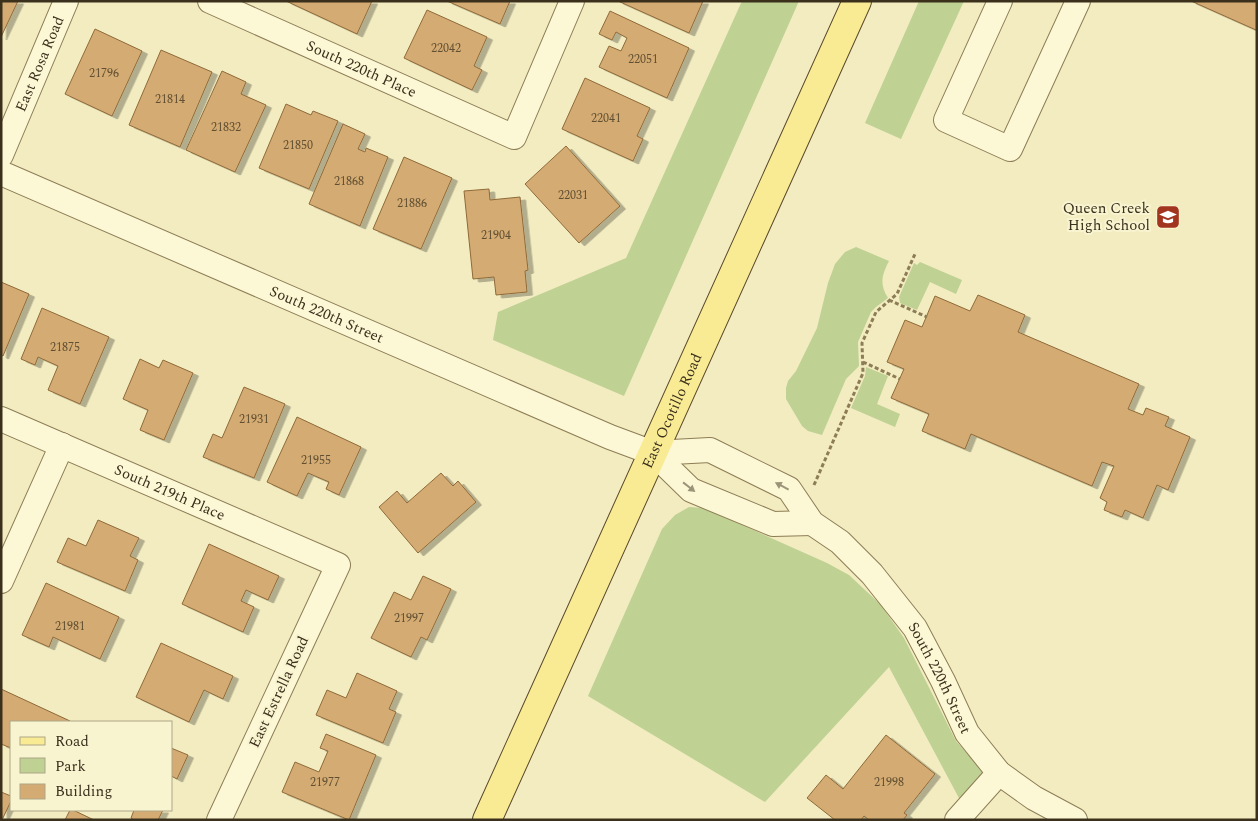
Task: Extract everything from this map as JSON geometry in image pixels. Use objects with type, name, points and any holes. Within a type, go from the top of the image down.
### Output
[{"type":"main road","name":"East Ocotillo Road","points":[[487,820],[857,1]]},
{"type":"street","name":"East Rosa Road","points":[[1,155],[66,1]]},
{"type":"street","name":"South 220th Place","points":[[210,1],[234,6],[514,136],[572,1]]},
{"type":"street","points":[[1000,1],[946,120],[1010,149],[1076,5]]},
{"type":"street","name":"South 220th Street","points":[[1,173],[601,433],[653,453],[691,490],[773,524],[812,523]]},
{"type":"street","name":"South 219th Place","points":[[1,419],[338,565]]},
{"type":"street","points":[[1,581],[62,445]]},
{"type":"street","name":"South 220th Street","points":[[653,453],[710,450],[789,489],[812,523],[840,542],[872,574],[915,628],[967,733],[999,773],[1034,798],[1076,820]]},
{"type":"street","name":"East Estrella Road","points":[[219,820],[338,565]]},
{"type":"street","points":[[957,820],[999,773]]},
{"type":"path","points":[[814,485],[863,373],[862,342],[876,312],[897,294],[915,254]]},
{"type":"path","points":[[889,300],[927,317]]},
{"type":"path","points":[[863,362],[900,378]]},
{"type":"green space","points":[[742,1],[799,1],[624,396],[493,340],[498,312],[626,258]]},
{"type":"green space","points":[[919,1],[964,1],[901,139],[865,123]]},
{"type":"green space","points":[[856,247],[889,261],[882,280],[883,288],[888,298],[871,312],[858,342],[859,366],[846,379],[822,435],[808,431],[802,426],[786,399],[786,388],[817,328],[828,283],[835,264],[845,252]]},
{"type":"green space","points":[[920,262],[962,280],[956,294],[930,282],[917,310],[900,303],[899,297],[914,263],[917,265]]},
{"type":"green space","points":[[866,367],[888,376],[877,404],[900,414],[895,427],[851,408],[865,376]]},
{"type":"green space","points":[[689,507],[704,508],[827,563],[849,575],[880,604],[904,638],[956,741],[984,772],[960,800],[889,667],[765,802],[588,696],[662,529],[675,515]]},
{"type":"building","points":[[1,1],[18,1],[1,37]]},
{"type":"building","points":[[286,1],[372,1],[357,34]]},
{"type":"building","points":[[447,1],[510,1],[500,24]]},
{"type":"building","points":[[618,1],[703,1],[689,33]]},
{"type":"building","points":[[1191,1],[1257,1],[1257,28],[1256,30]]},
{"type":"building","points":[[427,10],[487,37],[474,66],[482,70],[472,90],[404,58]]},
{"type":"building","points":[[610,11],[689,48],[667,98],[599,67],[609,46],[621,51],[627,38],[616,32],[612,40],[599,34]]},
{"type":"building","points":[[95,29],[142,51],[112,116],[65,94]]},
{"type":"building","points":[[161,50],[212,72],[180,147],[129,125]]},
{"type":"building","points":[[222,71],[246,82],[241,94],[266,105],[235,172],[186,150]]},
{"type":"building","points":[[585,78],[650,108],[637,136],[643,139],[633,161],[562,129]]},
{"type":"building","points":[[286,104],[311,115],[313,111],[338,121],[309,189],[259,168]]},
{"type":"building","points":[[343,124],[365,134],[358,149],[365,152],[366,148],[388,157],[360,226],[309,204]]},
{"type":"building","points":[[566,146],[620,206],[579,243],[525,184]]},
{"type":"building","points":[[404,157],[452,178],[421,249],[373,229]]},
{"type":"building","points":[[489,189],[490,200],[520,197],[528,270],[525,271],[527,292],[496,295],[494,277],[473,279],[464,191]]},
{"type":"building","points":[[1,282],[29,294],[3,356],[1,355]]},
{"type":"building","points":[[978,295],[1025,315],[1018,332],[1139,384],[1128,409],[1143,415],[1146,408],[1169,417],[1165,426],[1190,437],[1168,490],[1157,485],[1143,518],[1125,510],[1122,517],[1104,510],[1107,502],[1100,498],[1114,466],[1102,462],[1092,486],[971,434],[965,449],[922,431],[929,414],[891,398],[904,369],[887,362],[905,320],[922,327],[935,296],[970,311]]},
{"type":"building","points":[[42,308],[109,337],[80,404],[48,390],[58,366],[38,357],[35,365],[21,359]]},
{"type":"building","points":[[140,359],[159,368],[163,360],[193,373],[164,440],[140,430],[148,410],[123,399]]},
{"type":"building","points":[[244,387],[285,404],[254,478],[203,457],[213,434],[222,438]]},
{"type":"building","points":[[297,417],[361,447],[339,495],[326,489],[329,482],[308,473],[297,496],[267,482]]},
{"type":"building","points":[[441,473],[453,486],[458,481],[476,502],[418,553],[379,507],[397,491],[407,503]]},
{"type":"building","points":[[98,520],[139,538],[130,556],[138,560],[125,591],[57,562],[68,538],[86,546]]},
{"type":"building","points":[[209,544],[279,576],[268,600],[246,590],[241,601],[254,607],[243,632],[182,604]]},
{"type":"building","points":[[423,576],[451,589],[427,640],[421,637],[411,657],[371,638],[394,592],[411,600]]},
{"type":"building","points":[[46,583],[119,617],[100,659],[53,637],[49,647],[22,635]]},
{"type":"building","points":[[161,643],[233,676],[223,699],[204,690],[189,722],[136,697]]},
{"type":"building","points":[[357,673],[397,691],[389,709],[396,712],[383,743],[316,715],[327,690],[346,698]]},
{"type":"building","points":[[1,689],[70,721],[10,721],[10,748],[1,744]]},
{"type":"building","points":[[326,734],[376,755],[349,820],[282,792],[295,762],[319,772],[328,751],[320,748]]},
{"type":"building","points":[[886,735],[935,774],[904,813],[907,815],[903,820],[869,820],[864,816],[861,820],[835,820],[807,798],[826,775],[843,789]]},
{"type":"building","points":[[172,748],[188,755],[177,779],[172,776]]},
{"type":"building","points":[[1,792],[10,796],[10,803],[2,820]]},
{"type":"building","points":[[70,811],[75,811],[94,820],[65,820]]},
{"type":"building","points":[[134,811],[162,811],[158,820],[134,820],[131,818]]},
{"type":"place","name":"Queen Creek High School","points":[[1168,217]]}]
